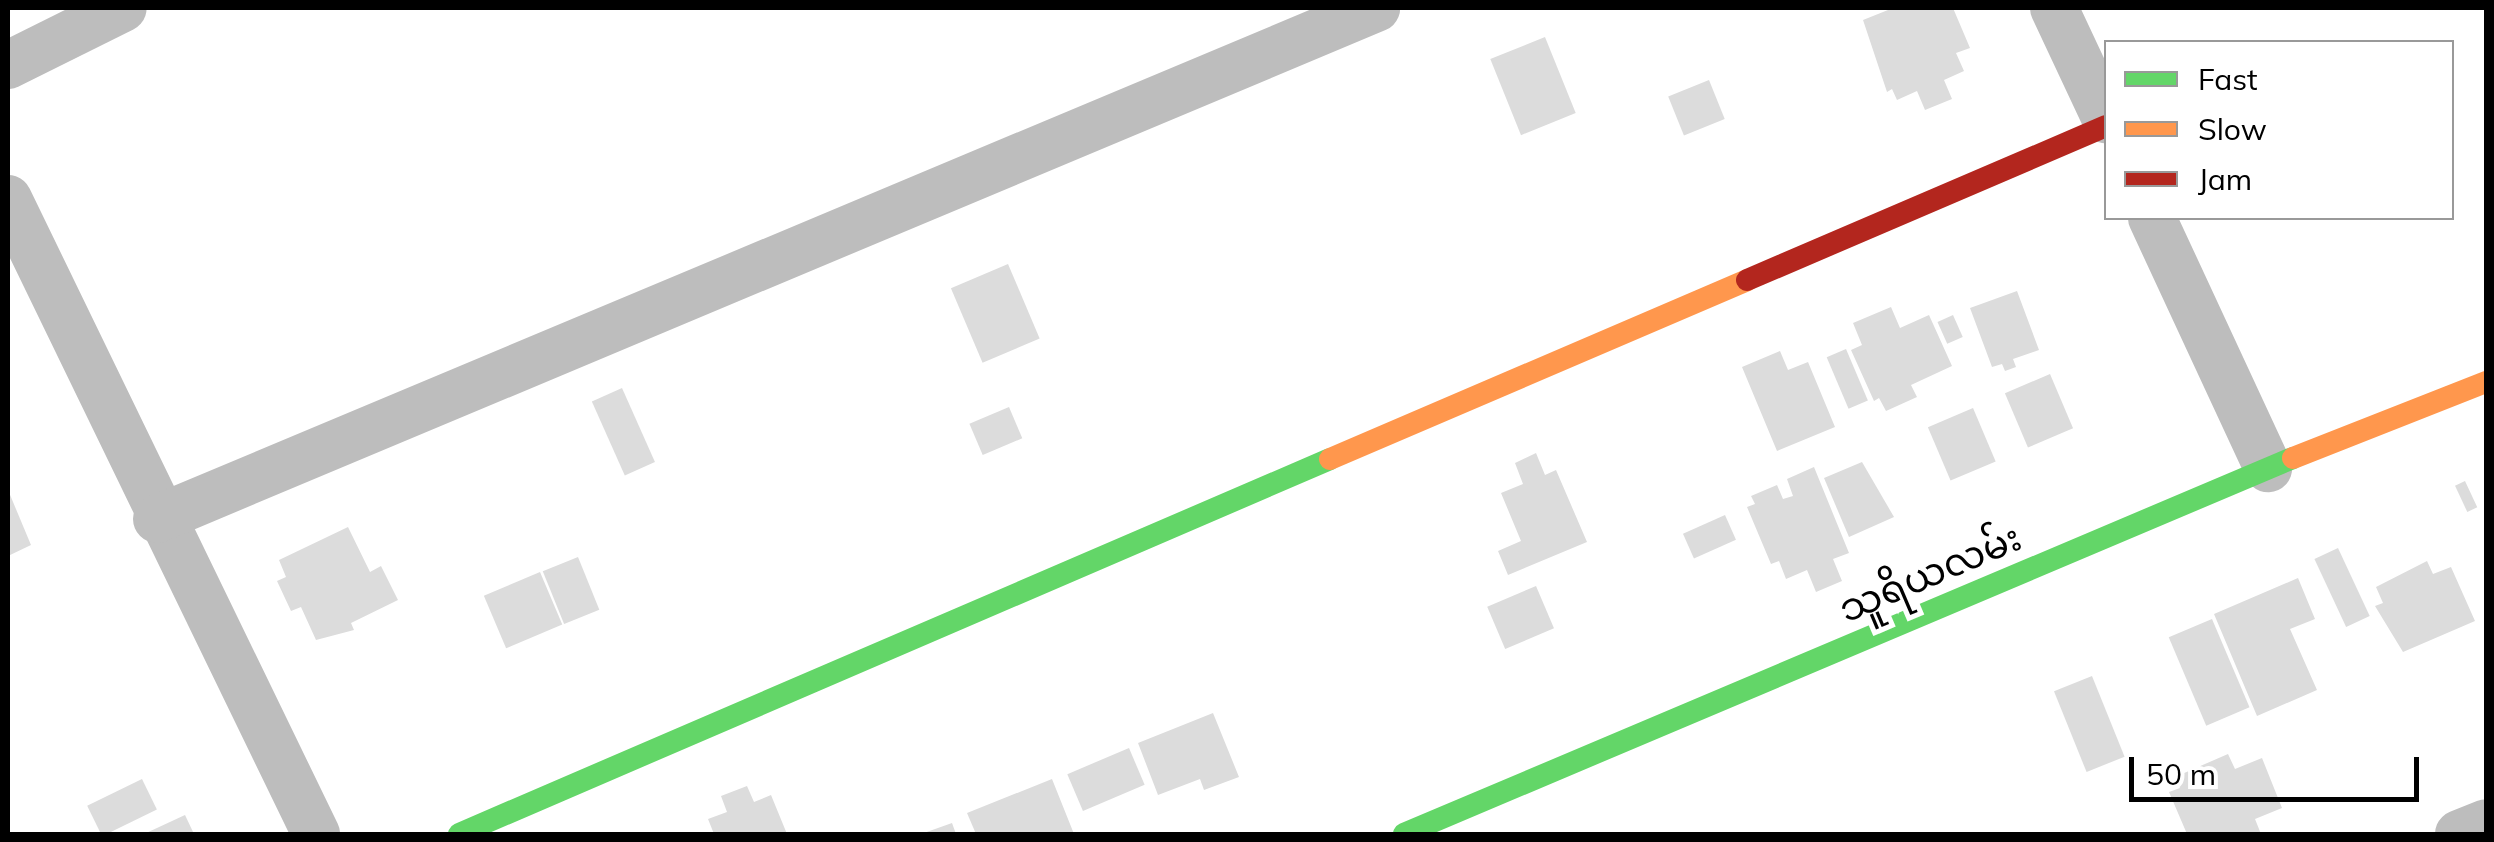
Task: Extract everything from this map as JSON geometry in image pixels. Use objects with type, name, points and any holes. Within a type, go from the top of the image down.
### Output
[{"type":"street","points":[[8,65],[122,8]]},
{"type":"street","points":[[157,519],[1376,8]]},
{"type":"street","points":[[2054,8],[2104,118]]},
{"type":"street","points":[[459,834],[2104,123]]},
{"type":"street","points":[[8,200],[157,519],[316,834]]},
{"type":"street","points":[[2153,220],[2268,468]]},
{"type":"street","name":"သူရိယလမ်း","points":[[1404,834],[2268,468],[2486,382]]},
{"type":"street","points":[[2459,834],[2486,823]]},
{"type":"building","points":[[1893,8],[1953,8],[1970,48],[1956,53],[1964,71],[1944,80],[1952,99],[1925,110],[1917,91],[1897,100],[1892,89],[1887,92],[1863,20]]},
{"type":"building","points":[[1545,37],[1576,113],[1521,135],[1490,59]]},
{"type":"building","points":[[1709,80],[1725,119],[1684,135],[1668,96]]},
{"type":"building","points":[[1008,264],[1040,339],[983,363],[951,288]]},
{"type":"building","points":[[2017,291],[2039,350],[2013,359],[2016,367],[2005,371],[2002,364],[1992,367],[1970,308]]},
{"type":"building","points":[[1891,307],[1900,328],[1929,315],[1952,366],[1911,385],[1917,397],[1886,411],[1879,398],[1874,401],[1851,350],[1862,345],[1853,323]]},
{"type":"building","points":[[1953,315],[1963,337],[1947,344],[1937,322]]},
{"type":"building","points":[[1846,349],[1868,401],[1849,409],[1827,357]]},
{"type":"building","points":[[1780,351],[1788,370],[1808,362],[1835,427],[1777,451],[1742,367]]},
{"type":"building","points":[[2050,374],[2073,428],[2028,447],[2005,393]]},
{"type":"building","points":[[622,388],[655,462],[625,475],[592,401]]},
{"type":"building","points":[[1009,407],[1022,438],[983,455],[969,424]]},
{"type":"building","points":[[1973,408],[1996,461],[1951,481],[1928,427]]},
{"type":"building","points":[[1536,453],[1545,475],[1556,470],[1587,542],[1508,575],[1498,551],[1521,541],[1501,493],[1523,484],[1515,463]]},
{"type":"building","points":[[1862,462],[1894,517],[1849,537],[1824,478]]},
{"type":"building","points":[[1814,467],[1849,553],[1833,559],[1842,581],[1816,592],[1807,570],[1786,579],[1779,561],[1771,564],[1747,507],[1755,504],[1751,496],[1777,485],[1783,499],[1793,496],[1787,479]]},
{"type":"building","points":[[2465,481],[2477,507],[2467,512],[2455,486]]},
{"type":"building","points":[[8,490],[31,545],[8,556]]},
{"type":"building","points":[[1725,515],[1736,540],[1694,558],[1683,534]]},
{"type":"building","points":[[348,527],[370,572],[381,566],[398,600],[351,623],[354,630],[316,640],[301,607],[291,611],[277,581],[286,577],[279,560]]},
{"type":"building","points":[[2338,548],[2370,616],[2346,627],[2314,559]]},
{"type":"building","points":[[578,557],[599,610],[564,624],[543,571]]},
{"type":"building","points":[[2427,561],[2433,574],[2451,567],[2475,621],[2403,652],[2375,606],[2383,603],[2376,587]]},
{"type":"building","points":[[540,572],[562,624],[506,648],[484,596]]},
{"type":"building","points":[[2298,578],[2315,619],[2290,629],[2317,690],[2257,716],[2214,614]]},
{"type":"building","points":[[1536,586],[1554,628],[1505,649],[1487,607]]},
{"type":"building","points":[[2212,619],[2250,707],[2206,726],[2169,637]]},
{"type":"building","points":[[2092,676],[2125,757],[2087,772],[2054,691]]},
{"type":"building","points":[[1213,713],[1239,777],[1204,790],[1200,779],[1158,795],[1138,743]]},
{"type":"building","points":[[1129,748],[1145,785],[1083,811],[1067,774]]},
{"type":"building","points":[[2228,754],[2235,769],[2262,758],[2282,808],[2255,819],[2261,834],[2187,834],[2169,792],[2180,788],[2175,777]]},
{"type":"building","points":[[142,779],[157,810],[101,834],[87,806]]},
{"type":"building","points":[[1052,779],[1074,834],[976,834],[967,813]]},
{"type":"building","points":[[747,786],[754,802],[771,795],[787,834],[714,834],[708,819],[727,812],[721,796]]},
{"type":"building","points":[[185,815],[194,834],[144,834]]},
{"type":"building","points":[[952,823],[956,834],[921,834]]},
{"type":"traffic: fast","points":[[1404,834],[2293,458]]},
{"type":"traffic: fast","points":[[459,834],[1330,459]]},
{"type":"traffic: slow","points":[[1330,459],[1747,280]]},
{"type":"traffic: slow","points":[[2293,458],[2486,382]]},
{"type":"traffic: jam","points":[[1747,280],[2104,127]]}]
